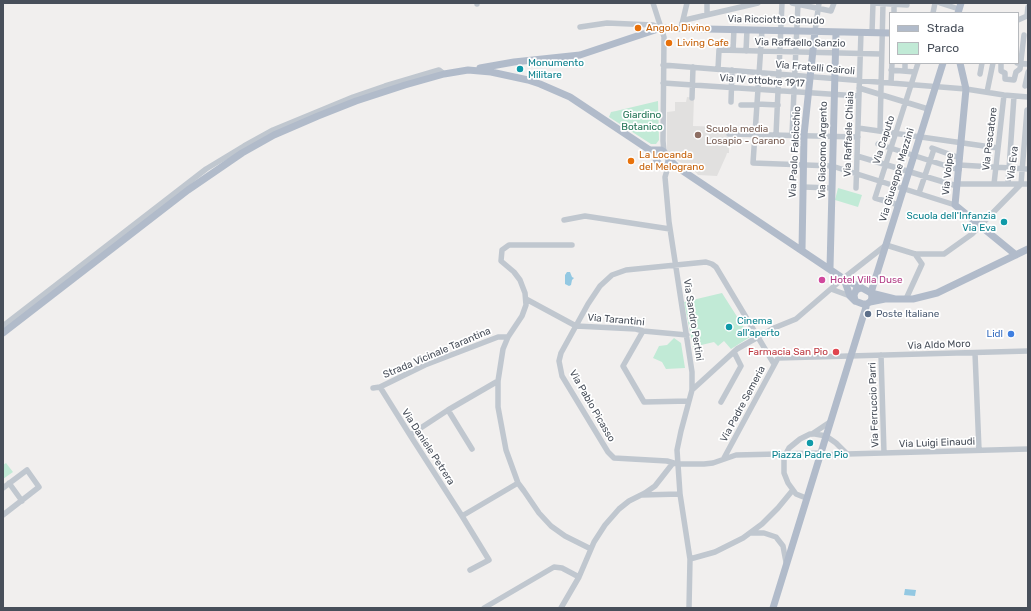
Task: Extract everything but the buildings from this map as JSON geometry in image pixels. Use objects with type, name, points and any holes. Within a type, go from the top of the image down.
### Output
[{"type":"main road","name":"Via Ricciotto Canudo","points":[[468,70],[498,64],[580,55],[660,28],[682,25],[747,30],[889,33]]},
{"type":"main road","name":"Via Paolo Falcicchio","points":[[802,250],[804,135],[815,31]]},
{"type":"main road","name":"Via Giacomo Argento","points":[[830,268],[836,32]]},
{"type":"main road","name":"Via Giuseppe Mazzini","points":[[773,608],[866,307],[872,297],[871,293],[943,64]]},
{"type":"main road","name":"Via Volpe","points":[[960,64],[966,89],[955,205],[1016,255]]},
{"type":"main road","points":[[3,333],[188,190],[257,144],[290,128],[356,101],[444,74],[468,70],[503,74],[528,80],[570,97],[657,150],[664,163],[677,167],[830,268],[844,279],[871,293],[895,299]]},
{"type":"main road","points":[[657,150],[664,163]]},
{"type":"main road","points":[[844,279],[853,298],[868,304],[880,300],[925,297],[942,292],[1028,250]]},
{"type":"main road","points":[[853,298],[856,291],[862,288]]},
{"type":"street","points":[[653,3],[664,40],[662,142],[657,150]]},
{"type":"street","points":[[682,25],[687,3]]},
{"type":"street","points":[[707,3],[707,14]]},
{"type":"street","points":[[682,25],[685,20],[731,6],[758,3]]},
{"type":"street","points":[[776,135],[782,3]]},
{"type":"street","points":[[792,135],[797,31],[796,3],[819,5],[831,10],[834,3]]},
{"type":"street","points":[[872,32],[874,3],[907,4]]},
{"type":"street","points":[[880,131],[883,3]]},
{"type":"street","points":[[940,3],[960,10]]},
{"type":"street","points":[[894,4],[894,12]]},
{"type":"street","points":[[815,31],[819,5]]},
{"type":"street","points":[[1019,20],[1026,16],[1028,7]]},
{"type":"street","points":[[580,27],[607,23],[653,25],[660,28]]},
{"type":"street","points":[[733,50],[734,29]]},
{"type":"street","points":[[746,50],[747,30]]},
{"type":"street","points":[[762,30],[753,163],[832,166],[881,180],[955,205]]},
{"type":"street","name":"Via Raffaele Chiaia","points":[[856,188],[861,32]]},
{"type":"street","points":[[1001,64],[1001,71],[1005,73],[1005,79],[1014,80],[1016,72],[1020,69],[1019,63],[1023,35]]},
{"type":"street","name":"Via Raffaello Sanzio","points":[[718,69],[719,50],[881,54]]},
{"type":"street","points":[[1019,63],[1028,64]]},
{"type":"street","points":[[891,83],[892,64]]},
{"type":"street","points":[[905,64],[905,71]]},
{"type":"street","name":"Via Caputo","points":[[899,205],[875,198],[918,64]]},
{"type":"street","points":[[980,74],[982,64]]},
{"type":"street","points":[[987,92],[993,64]]},
{"type":"street","name":"Via Fratelli Cairoli","points":[[663,65],[966,89],[1004,95],[1028,96]]},
{"type":"street","points":[[692,98],[693,67]]},
{"type":"street","points":[[3,326],[206,169],[244,146],[273,130],[353,97],[439,70],[444,74]]},
{"type":"street","points":[[731,102],[732,70]]},
{"type":"street","points":[[891,70],[915,72]]},
{"type":"street","points":[[1025,86],[1028,72]]},
{"type":"street","name":"Via IV ottobre 1917","points":[[663,83],[859,96]]},
{"type":"street","points":[[859,88],[928,109]]},
{"type":"street","name":"Via Pescatore","points":[[994,184],[1004,95]]},
{"type":"street","points":[[1008,184],[1014,96]]},
{"type":"street","points":[[741,105],[778,105]]},
{"type":"street","name":"Via Eva","points":[[886,245],[915,254],[944,254],[972,234],[1021,184],[1025,169],[1027,110]]},
{"type":"street","points":[[858,128],[998,148]]},
{"type":"street","points":[[729,134],[858,137]]},
{"type":"street","points":[[878,144],[930,161],[1025,169]]},
{"type":"street","points":[[919,193],[930,161],[932,148],[959,164]]},
{"type":"street","points":[[857,156],[924,178],[957,185],[1028,184]]},
{"type":"street","name":"Via Sandro Pertini","points":[[664,163],[670,229],[691,364],[692,390],[678,442],[675,464],[690,559],[689,608]]},
{"type":"street","points":[[803,187],[832,188]]},
{"type":"street","points":[[564,220],[585,216],[670,229]]},
{"type":"street","points":[[572,245],[508,245],[503,248],[501,252],[501,260],[520,280],[526,299],[526,305],[522,316],[508,337],[503,349],[498,381],[499,416],[503,439],[518,482],[534,507],[546,522],[565,536],[591,549]]},
{"type":"street","points":[[692,390],[734,352],[774,328],[796,319],[886,245]]},
{"type":"street","points":[[906,299],[922,264],[915,254]]},
{"type":"street","name":"Via Pablo Picasso","points":[[724,459],[713,463],[675,464],[667,461],[616,458],[612,456],[608,452],[562,376],[559,361],[561,353],[600,286],[612,275],[626,270],[706,262],[716,267],[774,364]]},
{"type":"street","points":[[831,289],[853,298]]},
{"type":"street","name":"Via Tarantini","points":[[526,299],[576,326],[636,329],[642,331],[687,335]]},
{"type":"street","points":[[642,331],[623,366],[644,402],[689,401]]},
{"type":"street","name":"Strada Vicinale Tarantina","points":[[373,388],[380,387],[425,365],[498,337],[508,337]]},
{"type":"street","name":"Via Aldo Moro","points":[[851,356],[1028,351]]},
{"type":"street","points":[[722,402],[741,366],[734,352]]},
{"type":"street","points":[[975,352],[979,450]]},
{"type":"street","name":"Via Padre Semeria","points":[[724,459],[778,358],[851,356]]},
{"type":"street","name":"Via Ferruccio Parri","points":[[881,356],[884,453]]},
{"type":"street","points":[[410,435],[448,410],[498,381]]},
{"type":"street","name":"Via Daniele Petrera","points":[[380,387],[489,560],[470,570]]},
{"type":"street","points":[[448,410],[472,449]]},
{"type":"street","points":[[806,498],[792,491],[784,476],[783,464],[786,453],[800,439],[830,424],[836,443]]},
{"type":"street","points":[[812,434],[826,436],[847,454]]},
{"type":"street","name":"Via Luigi Einaudi","points":[[724,459],[736,455],[786,453],[847,454],[1028,449]]},
{"type":"street","points":[[561,608],[579,577],[598,536],[612,516],[629,501],[655,486],[675,464]]},
{"type":"street","points":[[3,488],[27,470],[39,487],[3,515]]},
{"type":"street","points":[[462,516],[518,482]]},
{"type":"street","points":[[9,483],[22,500]]},
{"type":"street","points":[[690,559],[704,556],[732,544],[750,533],[771,516],[792,491]]},
{"type":"street","points":[[640,495],[680,494]]},
{"type":"street","points":[[750,533],[764,533],[776,537],[783,546],[786,562]]},
{"type":"street","points":[[484,608],[554,567],[562,568],[579,577]]},
{"type":"shaded area","name":"Scuola media Losapio - Carano","points":[[687,97],[694,98],[693,126],[729,127],[729,153],[727,153],[717,176],[698,175],[694,170],[676,160],[667,151],[667,112],[675,111],[675,102],[686,102]]},
{"type":"green space","name":"Giardino Botanico","points":[[658,101],[659,140],[656,144],[651,144],[609,117],[611,112]]},
{"type":"green space","points":[[838,188],[862,195],[858,207],[835,200]]},
{"type":"green space","points":[[722,293],[750,337],[731,349],[724,341],[718,346],[714,342],[693,347],[684,302]]},
{"type":"green space","points":[[674,338],[681,343],[685,368],[666,369],[662,362],[653,358],[659,346],[667,345]]},
{"type":"green space","points":[[6,463],[13,472],[3,479],[3,465]]},
{"type":"water","points":[[567,272],[570,272],[574,278],[569,286],[565,284],[565,275]]},
{"type":"water","points":[[905,589],[916,590],[915,596],[904,595]]},
{"type":"place","name":"Angolo Divino","points":[[638,28]]},
{"type":"place","name":"Living Cafe","points":[[669,43]]},
{"type":"place","name":"Monumento Militare","points":[[520,69]]},
{"type":"place","name":"Scuola media Losapio - Carano","points":[[698,135]]},
{"type":"place","name":"La Locanda del Melograno","points":[[631,161]]},
{"type":"place","name":"Scuola dell'Infanzia Via Eva","points":[[1004,222]]},
{"type":"place","name":"Hotel Villa Duse","points":[[822,280]]},
{"type":"place","name":"Poste Italiane","points":[[868,314]]},
{"type":"place","name":"Cinema all'aperto","points":[[729,327]]},
{"type":"place","name":"Lidl","points":[[1011,334]]},
{"type":"place","name":"Farmacia San Pio","points":[[836,352]]},
{"type":"place","name":"Piazza Padre Pio","points":[[810,443]]}]
